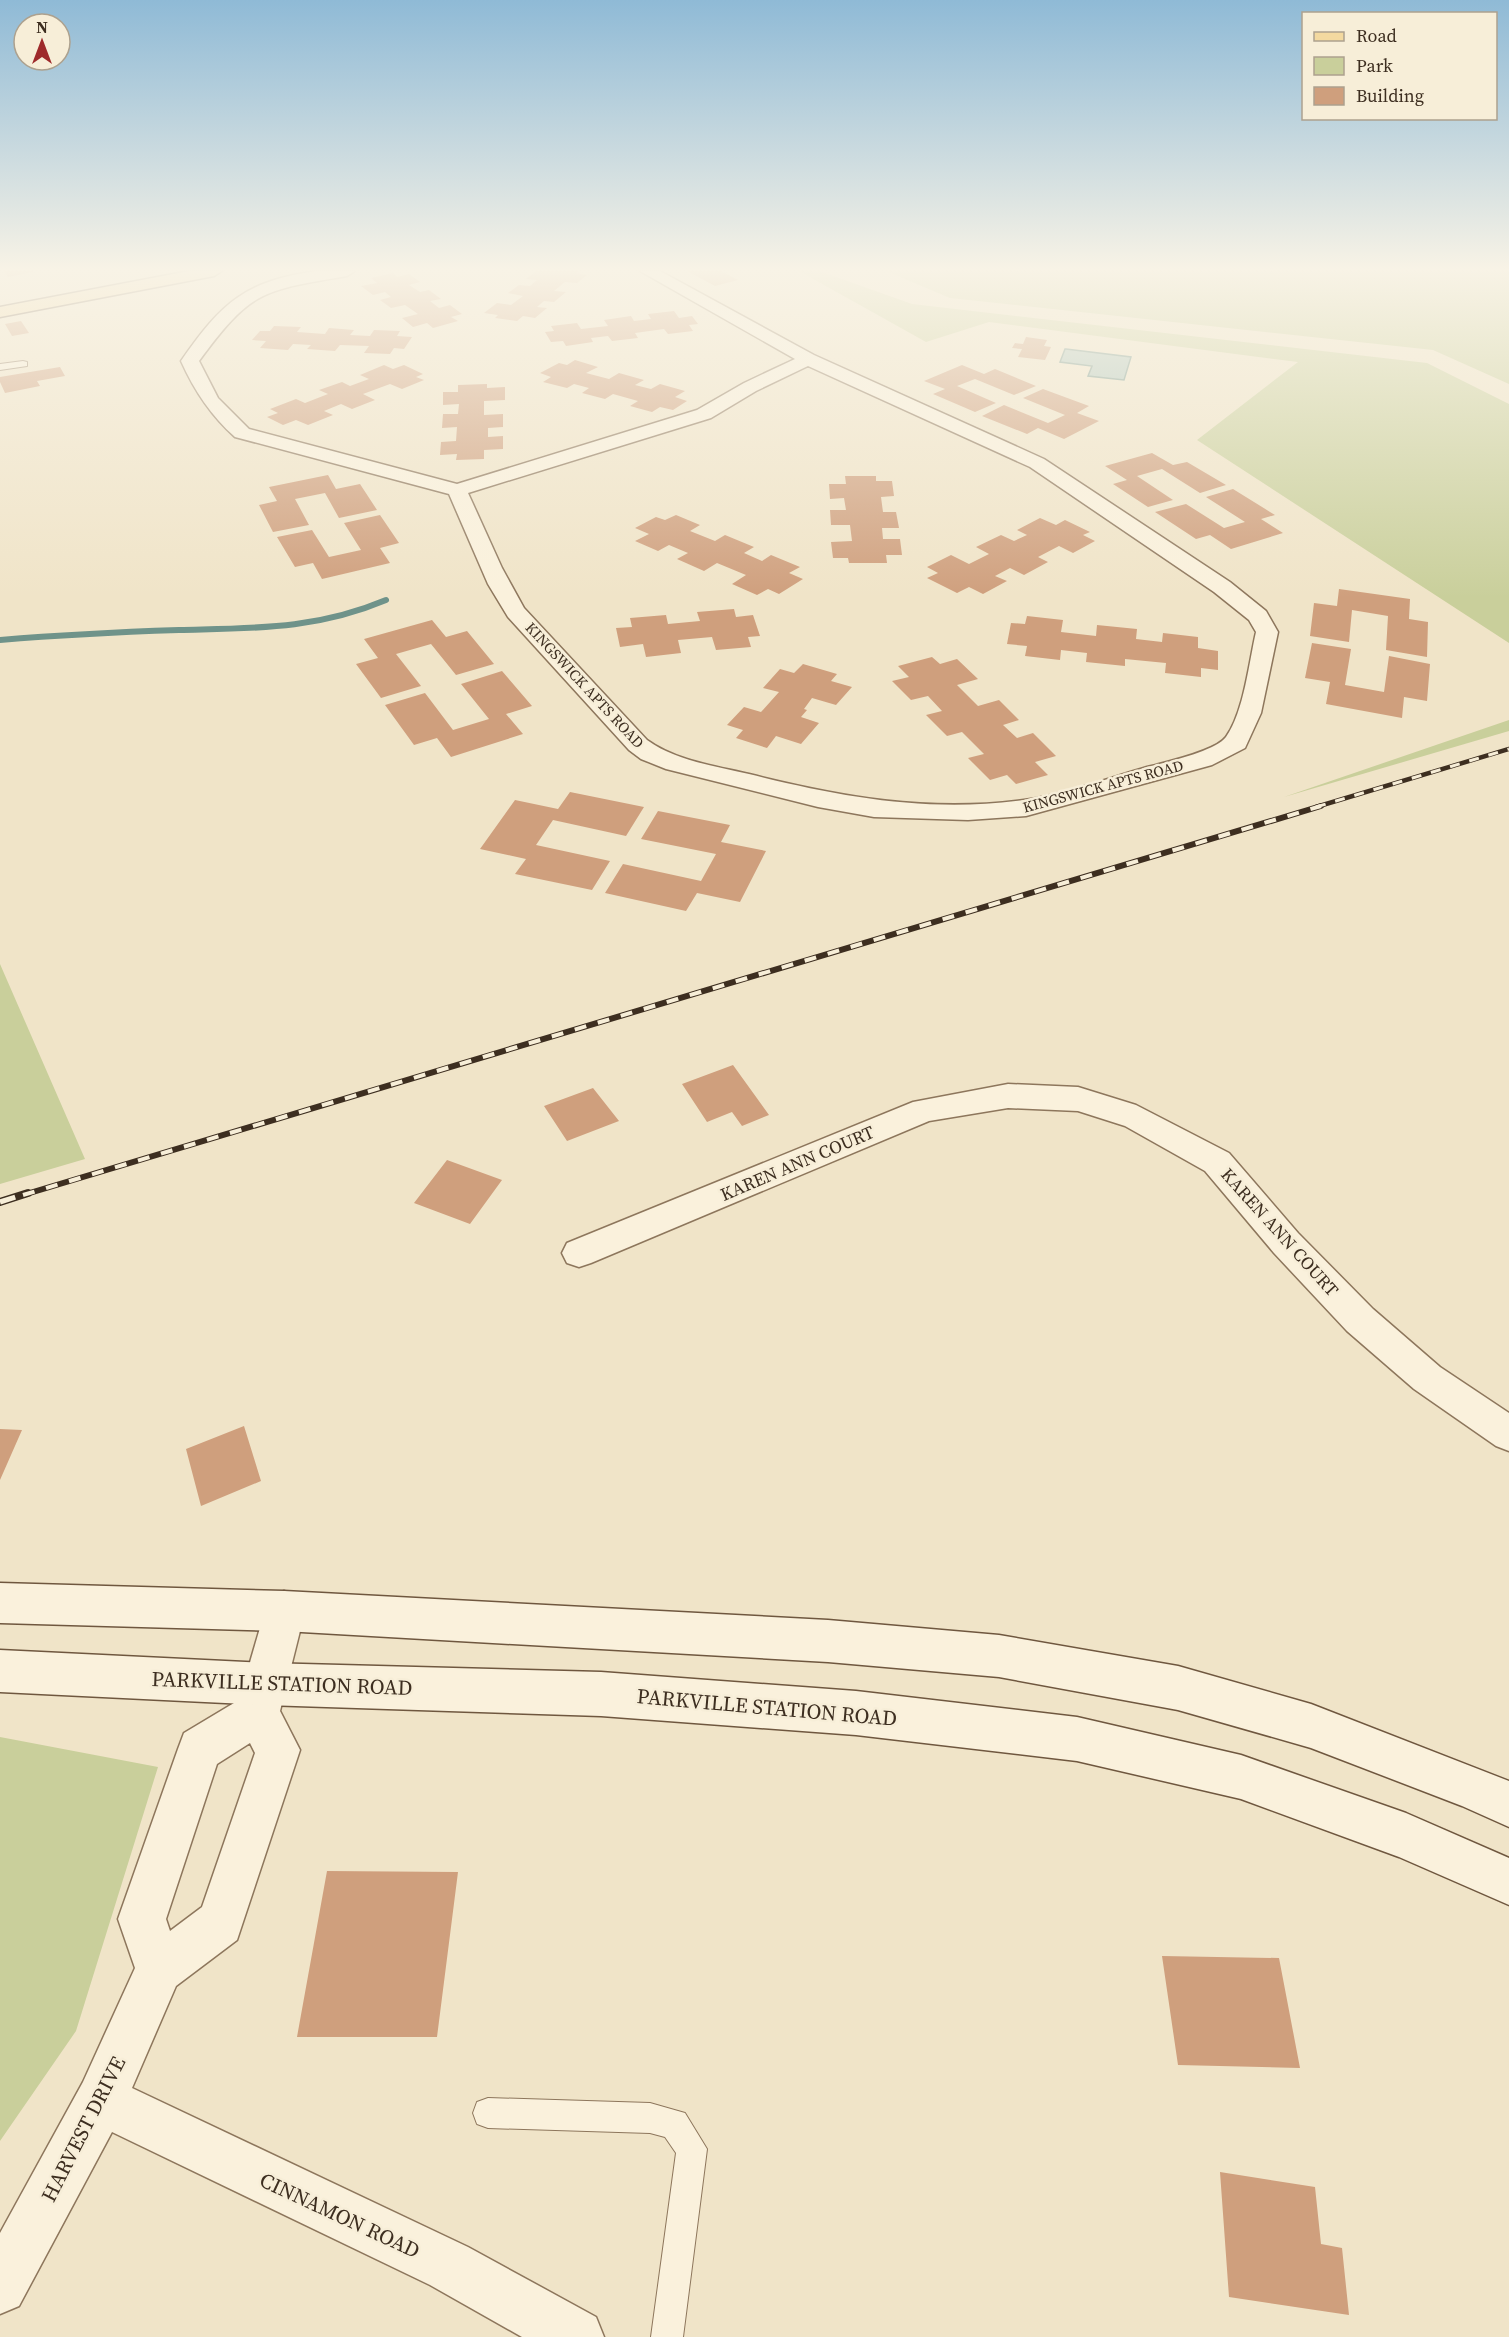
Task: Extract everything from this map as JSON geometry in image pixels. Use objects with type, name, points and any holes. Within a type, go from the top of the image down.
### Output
[{"type":"street","points":[[199,380],[227,422],[242,433],[423,479],[457,490],[704,414],[764,380]]},
{"type":"street","name":"KINGSWICK APTS ROAD","points":[[457,490],[480,538],[501,591],[516,612],[638,745],[650,754],[675,764],[818,799],[874,809],[968,812],[1026,808],[1203,760],[1236,743],[1250,713],[1267,632],[1258,616],[1222,587],[1037,463],[854,380]]},
{"type":"street","name":"KAREN ANN COURT","points":[[579,1253],[924,1110],[1008,1096],[1078,1100],[1136,1117],[1217,1162],[1286,1243],[1360,1320],[1427,1378],[1509,1434]]},
{"type":"street","points":[[0,1603],[284,1611],[828,1641],[999,1656],[1178,1688],[1311,1726],[1472,1787],[1509,1804]]},
{"type":"street","points":[[159,1969],[142,1919],[200,1749],[261,1699],[284,1611]]},
{"type":"street","name":"PARKVILLE STATION ROAD","points":[[0,1671],[261,1699],[601,1694],[856,1713],[1077,1739],[1241,1777],[1406,1836],[1509,1882]]},
{"type":"street","name":"HARVEST DRIVE","points":[[0,2287],[101,2100],[159,1969],[220,1923],[278,1750],[261,1699]]},
{"type":"street","name":"CINNAMON ROAD","points":[[101,2100],[449,2266],[576,2337]]},
{"type":"lane","points":[[488,2113],[650,2118],[674,2124],[692,2149],[668,2337]]},
{"type":"green space","points":[[1275,380],[1461,380],[1509,404],[1509,643],[1197,440]]},
{"type":"green space","points":[[1509,720],[1509,731],[1284,797]]},
{"type":"green space","points":[[0,964],[85,1159],[0,1184]]},
{"type":"green space","points":[[0,1737],[158,1767],[76,2031],[0,2141]]},
{"type":"building","points":[[0,380],[42,380],[37,381],[40,386],[5,393]]},
{"type":"building","points":[[366,380],[424,380],[402,389],[390,384],[363,394],[375,400],[352,409],[341,404],[324,411],[333,415],[308,425],[296,420],[283,425],[267,417],[278,413],[270,409],[296,399],[305,403],[328,394],[319,390],[342,382],[350,386]]},
{"type":"building","points":[[546,380],[644,380],[635,385],[651,389],[660,384],[685,391],[675,397],[687,401],[673,410],[660,407],[652,412],[630,406],[638,401],[613,394],[605,399],[582,393],[589,388],[574,384],[567,388],[543,382]]},
{"type":"building","points":[[972,380],[957,386],[996,403],[975,412],[933,394],[945,389],[924,381]]},
{"type":"building","points":[[978,380],[1022,380],[1036,386],[1014,395]]},
{"type":"building","points":[[487,384],[487,388],[505,387],[505,400],[484,401],[484,415],[503,414],[503,427],[488,428],[488,437],[503,436],[503,449],[484,450],[484,459],[456,460],[457,454],[440,455],[441,442],[456,441],[457,427],[442,428],[443,414],[458,414],[459,404],[443,405],[443,392],[458,392],[458,385]]},
{"type":"building","points":[[1043,389],[1089,406],[1077,413],[1099,421],[1064,439],[1038,428],[1027,434],[982,416],[1004,405],[1048,423],[1065,415],[1023,398]]},
{"type":"building","points":[[1152,453],[1173,465],[1187,462],[1226,485],[1200,493],[1162,469],[1137,476],[1173,500],[1148,507],[1113,484],[1127,480],[1105,466]]},
{"type":"building","points":[[328,475],[336,489],[360,484],[377,510],[339,518],[325,493],[295,499],[309,525],[273,532],[259,505],[277,501],[269,487]]},
{"type":"building","points":[[845,476],[876,476],[876,481],[892,481],[894,496],[881,497],[883,512],[896,512],[899,528],[882,528],[883,539],[900,539],[902,555],[886,555],[887,563],[849,563],[848,558],[833,558],[831,542],[852,541],[850,525],[831,525],[830,510],[846,510],[844,498],[830,499],[829,484],[846,484]]},
{"type":"building","points":[[1233,489],[1275,515],[1261,519],[1283,533],[1231,549],[1210,535],[1196,539],[1155,512],[1186,504],[1224,528],[1245,522],[1206,497]]},
{"type":"building","points":[[380,515],[399,543],[380,548],[390,563],[322,579],[313,563],[295,567],[277,537],[312,530],[329,557],[361,550],[344,523]]},
{"type":"building","points":[[676,515],[700,525],[690,531],[715,541],[725,535],[754,547],[744,553],[762,561],[771,555],[800,567],[789,573],[803,579],[779,594],[768,589],[757,595],[732,584],[746,575],[717,563],[704,571],[677,559],[688,553],[669,545],[658,551],[635,541],[649,534],[635,528],[656,517],[665,520]]},
{"type":"building","points":[[1040,518],[1056,525],[1065,520],[1090,532],[1083,535],[1095,541],[1073,553],[1059,546],[1038,557],[1048,562],[1024,575],[1010,568],[995,576],[1007,581],[983,594],[969,587],[957,593],[927,578],[938,573],[927,567],[951,555],[969,564],[989,554],[976,547],[1001,535],[1014,541],[1027,535],[1017,530]]},
{"type":"building","points":[[1339,589],[1410,599],[1409,619],[1428,622],[1427,657],[1386,650],[1388,616],[1352,610],[1349,642],[1310,636],[1314,603],[1337,606]]},
{"type":"building","points":[[734,609],[736,617],[753,615],[760,636],[748,637],[751,647],[716,650],[712,637],[678,640],[681,653],[646,657],[643,644],[620,647],[616,628],[632,627],[630,618],[666,615],[668,624],[700,621],[697,612]]},
{"type":"building","points":[[1027,616],[1063,620],[1061,632],[1096,636],[1097,625],[1137,629],[1136,639],[1162,642],[1163,633],[1198,637],[1198,648],[1218,651],[1218,670],[1201,668],[1201,677],[1165,673],[1166,663],[1125,659],[1125,666],[1086,662],[1087,653],[1061,650],[1060,660],[1025,656],[1027,646],[1007,644],[1011,623],[1025,624]]},
{"type":"building","points":[[432,620],[446,637],[467,631],[494,664],[456,675],[431,644],[396,654],[421,686],[381,698],[356,664],[378,658],[364,639]]},
{"type":"building","points":[[1312,643],[1351,649],[1345,685],[1384,692],[1389,656],[1430,664],[1427,701],[1404,697],[1402,718],[1326,704],[1330,682],[1305,678]]},
{"type":"building","points":[[932,657],[940,664],[957,659],[978,679],[957,685],[978,706],[999,700],[1019,720],[1003,725],[1017,738],[1033,733],[1056,756],[1035,762],[1048,775],[1016,784],[1007,775],[990,780],[968,758],[984,754],[962,732],[947,736],[926,715],[942,711],[928,696],[911,700],[892,681],[909,677],[898,666]]},
{"type":"building","points":[[803,664],[837,674],[831,681],[852,687],[836,705],[812,698],[801,717],[819,723],[801,744],[776,736],[767,748],[736,738],[743,730],[727,725],[744,707],[761,712],[779,692],[763,688],[780,669],[794,673]]},
{"type":"building","points":[[502,671],[532,706],[506,714],[523,734],[451,757],[437,738],[414,745],[385,705],[425,693],[453,730],[489,719],[461,684]]},
{"type":"building","points":[[570,792],[644,807],[626,836],[553,820],[536,845],[610,861],[592,890],[515,874],[526,859],[480,849],[515,800],[558,809]]},
{"type":"building","points":[[658,811],[730,825],[721,842],[766,851],[740,902],[697,893],[686,911],[605,893],[623,864],[701,881],[716,854],[641,839]]},
{"type":"building","points":[[733,1065],[769,1115],[742,1126],[732,1112],[707,1122],[682,1084]]},
{"type":"building","points":[[593,1088],[619,1121],[567,1141],[544,1106]]},
{"type":"building","points":[[447,1160],[502,1180],[470,1224],[414,1203]]},
{"type":"building","points":[[244,1426],[261,1481],[201,1506],[186,1449]]},
{"type":"building","points":[[0,1429],[22,1430],[0,1480]]},
{"type":"building","points":[[327,1871],[458,1872],[437,2037],[297,2037]]},
{"type":"building","points":[[1162,1956],[1279,1958],[1300,2068],[1178,2065]]},
{"type":"building","points":[[1220,2172],[1315,2187],[1321,2244],[1342,2248],[1349,2315],[1229,2297]]},
{"type":"waterway","points":[[0,640],[284,626],[334,617],[386,600]]},
{"type":"railway","points":[[1316,807],[1509,749]]},
{"type":"railway","points":[[23,1195],[1321,806]]},
{"type":"railway","points":[[0,1202],[28,1193]]}]
